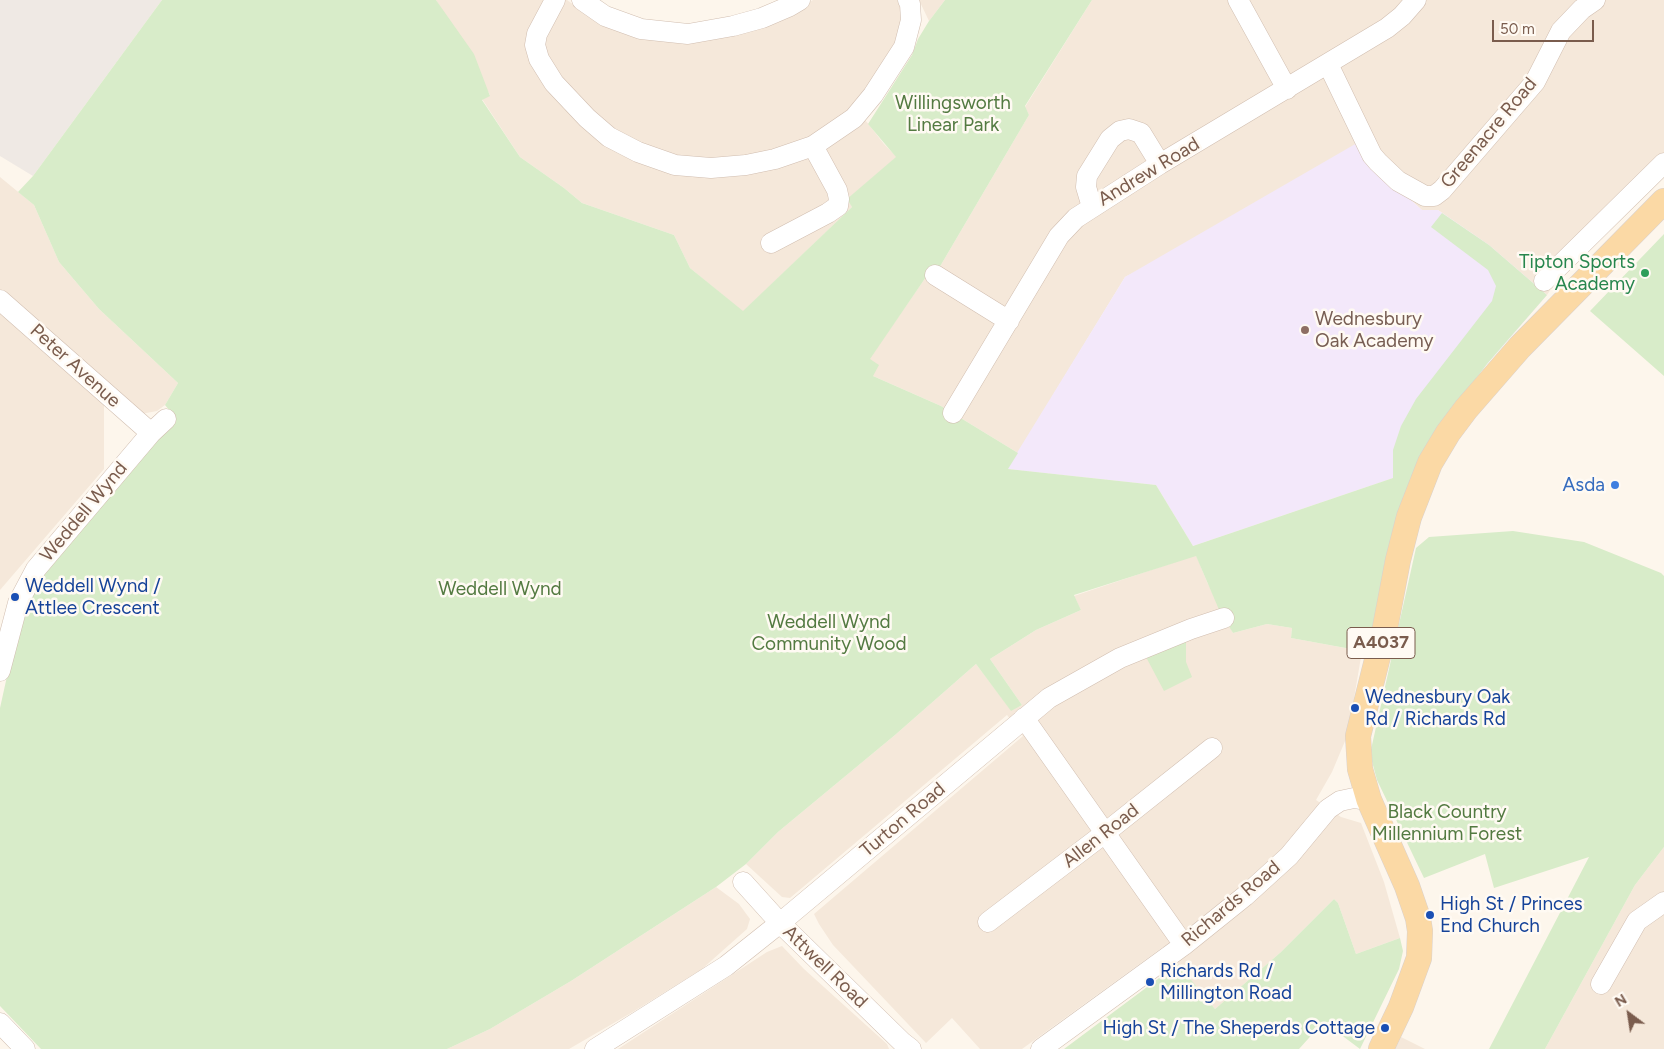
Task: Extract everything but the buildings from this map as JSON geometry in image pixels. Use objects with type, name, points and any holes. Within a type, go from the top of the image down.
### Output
[{"type":"main road","name":"A4037","points":[[1381,1049],[1414,974],[1419,958],[1420,938],[1418,918],[1408,886],[1369,800],[1360,769],[1358,736],[1385,628],[1398,560],[1409,517],[1430,463],[1448,433],[1466,410],[1520,347],[1664,201]]},
{"type":"street","points":[[555,0],[537,34],[535,45],[540,59],[554,83],[587,118],[609,137],[638,152],[675,165],[711,168],[746,165],[775,159],[813,146],[854,118],[878,87],[904,47],[911,20],[908,0]]},
{"type":"street","points":[[582,0],[605,16],[641,29],[688,34],[733,26],[762,18],[800,0]]},
{"type":"street","points":[[1238,0],[1287,89]]},
{"type":"street","name":"Andrew Road","points":[[953,413],[1059,236],[1076,218],[1160,164],[1387,28],[1402,16],[1416,0]]},
{"type":"street","name":"Greenacre Road","points":[[1328,64],[1372,155],[1398,181],[1425,196],[1434,196],[1442,190],[1535,82],[1561,31],[1582,9],[1595,0]]},
{"type":"street","points":[[1092,206],[1086,187],[1087,176],[1110,138],[1120,130],[1129,129],[1141,133],[1160,164]]},
{"type":"street","points":[[771,243],[838,206],[837,190],[813,146]]},
{"type":"street","points":[[1544,281],[1664,163]]},
{"type":"street","points":[[935,275],[1009,321]]},
{"type":"street","name":"Peter Avenue","points":[[0,300],[150,433]]},
{"type":"street","name":"Weddell Wynd","points":[[0,671],[18,603],[36,569],[150,433],[166,419]]},
{"type":"street","name":"Turton Road","points":[[596,1049],[726,966],[780,924],[1049,698],[1120,658],[1191,629],[1224,618]]},
{"type":"street","points":[[1024,718],[1184,945]]},
{"type":"street","name":"Allen Road","points":[[988,922],[1212,748]]},
{"type":"street","name":"Richards Road","points":[[1041,1049],[1184,945],[1268,875],[1288,856],[1328,809],[1340,801],[1354,798],[1369,800]]},
{"type":"street","name":"Attwell Road","points":[[743,882],[780,924],[911,1049]]},
{"type":"street","points":[[1601,984],[1637,920],[1664,902]]},
{"type":"street","points":[[0,1023],[25,1049]]},
{"type":"shaded area","points":[[0,0],[162,0],[33,176],[0,156]]},
{"type":"shaded area","points":[[436,0],[567,0],[600,24],[678,42],[716,39],[764,25],[792,13],[813,0],[897,0],[903,9],[897,48],[855,107],[884,144],[897,157],[848,199],[852,207],[743,312],[690,268],[674,235],[582,203],[520,157],[482,99],[490,95]]},
{"type":"shaded area","points":[[919,0],[945,0],[929,21]]},
{"type":"shaded area","points":[[1092,0],[1664,0],[1664,154],[1590,229],[1547,295],[1489,245],[1438,210],[1422,210],[1364,158],[1125,277],[1018,453],[941,406],[873,376],[869,359],[926,277],[935,275],[1029,115],[1025,107]]},
{"type":"shaded area","name":"Wednesbury Oak Academy","points":[[1357,143],[1364,158],[1422,210],[1438,210],[1489,245],[1547,295],[1487,364],[1399,476],[1193,546],[1156,485],[1007,469],[1125,277]]},
{"type":"shaded area","points":[[0,177],[34,205],[59,262],[99,309],[178,383],[165,405],[157,411],[141,414],[0,289]]},
{"type":"shaded area","points":[[0,309],[104,402],[104,469],[0,590]]},
{"type":"shaded area","points":[[1196,555],[1207,582],[1233,633],[1267,624],[1292,628],[1291,638],[1362,651],[1348,734],[1332,772],[1316,800],[1341,817],[1361,823],[1384,882],[1400,938],[1356,954],[1338,903],[1334,899],[1281,952],[1215,1009],[1163,947],[1022,1049],[980,1049],[952,1018],[926,1043],[833,945],[814,914],[1023,736],[1007,715],[790,898],[782,897],[746,864],[778,832],[895,735],[976,664],[1011,710],[1022,705],[990,659],[1036,630],[1081,610],[1074,596]]},
{"type":"shaded area","points":[[1664,847],[1664,1049],[1545,1049],[1635,885]]},
{"type":"shaded area","points":[[716,887],[739,904],[750,919],[747,929],[702,969],[631,1013],[569,1049],[447,1049],[490,1029],[571,981]]},
{"type":"shaded area","points":[[782,946],[804,969],[887,1044],[889,1049],[618,1049],[767,952]]},
{"type":"shaded area","points":[[1401,1037],[1425,1049],[1395,1049]]},
{"type":"green space","name":"Weddell Wynd","points":[[162,0],[436,0],[474,54],[490,96],[482,100],[520,157],[582,203],[674,235],[690,268],[743,311],[852,207],[847,199],[896,157],[868,124],[912,55],[918,39],[929,21],[945,0],[1092,0],[1025,106],[1029,115],[935,275],[926,277],[870,359],[879,365],[873,376],[941,406],[1018,453],[1008,469],[1156,485],[1193,546],[1393,478],[1393,450],[1401,426],[1416,399],[1492,301],[1496,286],[1488,270],[1431,227],[1442,213],[1489,245],[1547,295],[1487,364],[1430,440],[1370,643],[1362,651],[1291,638],[1292,628],[1267,624],[1233,633],[1220,612],[1196,556],[1074,595],[1081,610],[1036,630],[990,659],[1022,705],[1011,711],[976,664],[895,735],[778,832],[746,864],[716,887],[571,981],[490,1029],[447,1049],[41,1049],[0,1006],[0,708],[17,631],[31,589],[174,416],[165,405],[178,383],[99,309],[59,262],[34,205],[18,192],[33,176]]},
{"type":"green space","name":"Tipton Sports Academy","points":[[1664,234],[1664,376],[1590,311]]},
{"type":"green space","name":"Black Country Millennium Forest","points":[[1513,531],[1584,542],[1661,573],[1664,576],[1664,847],[1635,885],[1545,1049],[1489,1049],[1589,857],[1494,888],[1485,854],[1424,878],[1377,780],[1370,754],[1416,548],[1429,537]]},
{"type":"green space","points":[[1186,641],[1186,662],[1192,677],[1164,691],[1146,657]]},
{"type":"green space","points":[[1334,899],[1338,903],[1356,954],[1400,938],[1403,951],[1399,969],[1360,1049],[1332,1028],[1317,1029],[1299,1049],[1064,1049],[1178,964],[1215,1009],[1281,952]]},
{"type":"place","name":"Tipton Sports Academy","points":[[1645,273]]},
{"type":"place","name":"Wednesbury Oak Academy","points":[[1305,330]]},
{"type":"place","name":"Asda","points":[[1615,485]]},
{"type":"place","name":"Weddell Wynd / Attlee Crescent","points":[[15,597]]},
{"type":"place","name":"Wednesbury Oak Rd / Richards Rd","points":[[1355,708]]},
{"type":"place","name":"High St / Princes End Church","points":[[1430,915]]},
{"type":"place","name":"Richards Rd / Millington Road","points":[[1150,982]]},
{"type":"place","name":"High St / The Sheperds Cottage","points":[[1385,1028]]},
{"type":"park label","name":"Willingsworth Linear Park","points":[[953,114]]},
{"type":"park label","name":"Weddell Wynd Community Wood","points":[[829,633]]}]
